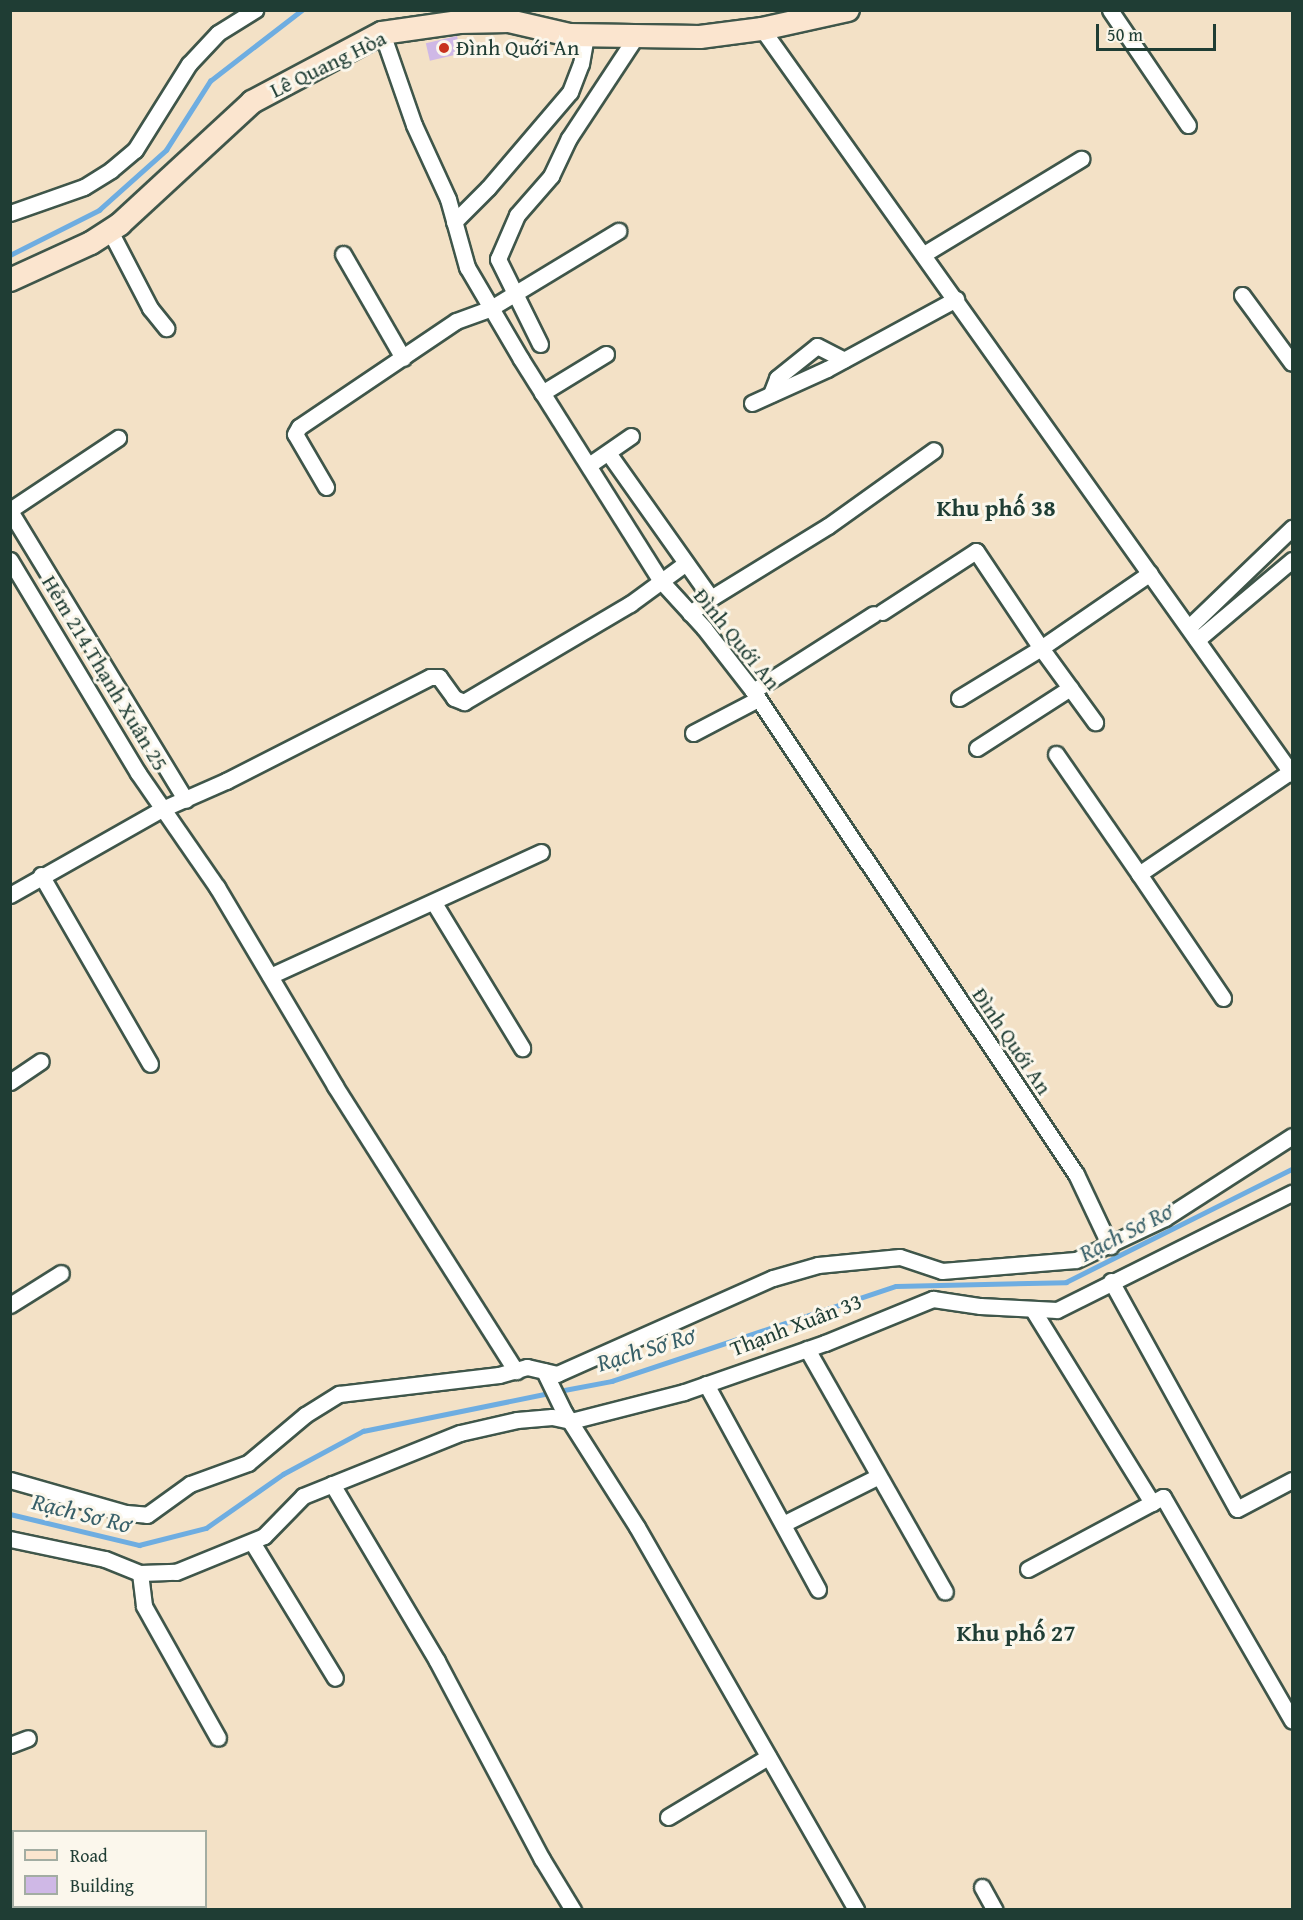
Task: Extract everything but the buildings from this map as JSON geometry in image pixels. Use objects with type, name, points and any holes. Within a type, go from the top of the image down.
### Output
[{"type":"street","points":[[10,213],[84,187],[111,170],[135,150],[189,64],[218,33],[255,10]]},
{"type":"street","name":"Lê Quang Hòa","points":[[10,280],[110,231],[147,203],[252,102],[382,33],[507,16],[535,17],[586,36],[635,38],[762,29],[848,10]]},
{"type":"street","points":[[1110,10],[1188,125]]},
{"type":"street","points":[[762,29],[1292,772],[1139,874]]},
{"type":"street","name":"Đình Quới An","points":[[382,33],[414,125],[454,222],[467,267],[542,393],[661,581],[690,613],[755,695],[1076,1174],[1110,1246]]},
{"type":"street","points":[[454,222],[488,188],[570,92],[581,64],[586,36]]},
{"type":"street","points":[[540,344],[498,259],[517,215],[551,176],[569,138],[635,38]]},
{"type":"street","points":[[924,254],[1081,159]]},
{"type":"street","points":[[110,231],[150,308],[166,328]]},
{"type":"street","points":[[326,487],[295,434],[297,430],[456,321],[491,308],[618,231]]},
{"type":"street","points":[[343,254],[403,358]]},
{"type":"street","points":[[1242,295],[1293,363]]},
{"type":"street","points":[[753,403],[844,360],[956,299]]},
{"type":"street","points":[[771,394],[777,378],[817,346],[844,360]]},
{"type":"street","points":[[542,393],[606,354]]},
{"type":"street","points":[[589,465],[609,454],[631,436]]},
{"type":"street","points":[[118,438],[10,510],[186,800]]},
{"type":"street","points":[[690,613],[828,526],[934,450]]},
{"type":"street","points":[[609,454],[711,598]]},
{"type":"street","points":[[1193,633],[1293,528]]},
{"type":"street","points":[[693,733],[976,551],[1041,648],[1095,722]]},
{"type":"street","name":"Hẻm 214 Thạnh Xuân 25","points":[[10,560],[162,809],[217,886],[270,976],[516,1371]]},
{"type":"street","points":[[1193,633],[1293,560]]},
{"type":"street","points":[[10,895],[41,875],[162,809],[186,800],[430,677],[439,677],[454,698],[464,702],[630,604],[686,562]]},
{"type":"street","points":[[958,698],[1041,648],[1150,573]]},
{"type":"street","points":[[977,748],[1070,687]]},
{"type":"street","points":[[1056,754],[1223,998]]},
{"type":"street","points":[[270,976],[434,903],[541,852]]},
{"type":"street","points":[[41,875],[150,1064]]},
{"type":"street","points":[[434,903],[522,1048]]},
{"type":"street","points":[[10,1082],[41,1061]]},
{"type":"street","points":[[10,1480],[126,1513],[147,1515],[190,1484],[248,1463],[304,1415],[339,1394],[516,1371],[527,1367],[546,1376],[557,1374],[773,1278],[818,1264],[900,1257],[942,1270],[1076,1260],[1110,1246],[1165,1218],[1293,1136]]},
{"type":"street","name":"Thạnh Xuân 33","points":[[10,1539],[105,1559],[140,1574],[176,1572],[264,1536],[303,1496],[460,1433],[517,1420],[567,1416],[706,1384],[807,1349],[933,1299],[1033,1310],[1057,1310],[1293,1192]]},
{"type":"street","points":[[10,1305],[61,1273]]},
{"type":"street","points":[[1111,1281],[1237,1509],[1293,1480]]},
{"type":"street","points":[[1033,1310],[1152,1503]]},
{"type":"street","points":[[807,1349],[877,1477],[945,1592]]},
{"type":"street","points":[[546,1376],[567,1416],[768,1756],[856,1910]]},
{"type":"street","points":[[706,1384],[818,1589]]},
{"type":"street","points":[[783,1524],[877,1477]]},
{"type":"street","points":[[332,1484],[437,1661],[542,1859],[573,1910]]},
{"type":"street","points":[[1028,1569],[1163,1497],[1293,1720]]},
{"type":"street","points":[[252,1542],[335,1678]]},
{"type":"street","points":[[140,1574],[144,1606],[218,1738]]},
{"type":"street","points":[[10,1744],[28,1737]]},
{"type":"street","points":[[668,1817],[768,1756]]},
{"type":"street","points":[[982,1887],[995,1910]]},
{"type":"waterway","points":[[10,255],[99,210],[166,150],[210,81],[302,10]]},
{"type":"waterway","name":"Rạch Sơ Rơ","points":[[559,1391],[612,1381],[896,1286],[1066,1282],[1292,1169]]},
{"type":"waterway","name":"Rạch Sơ Rơ","points":[[10,1514],[139,1545],[206,1528],[283,1474],[363,1431],[550,1393]]},
{"type":"place","name":"Đình Quới An","points":[[444,48]]},
{"type":"district","name":"Khu phố 38","points":[[996,508]]},
{"type":"district","name":"Khu phố 27","points":[[1016,1633]]}]
